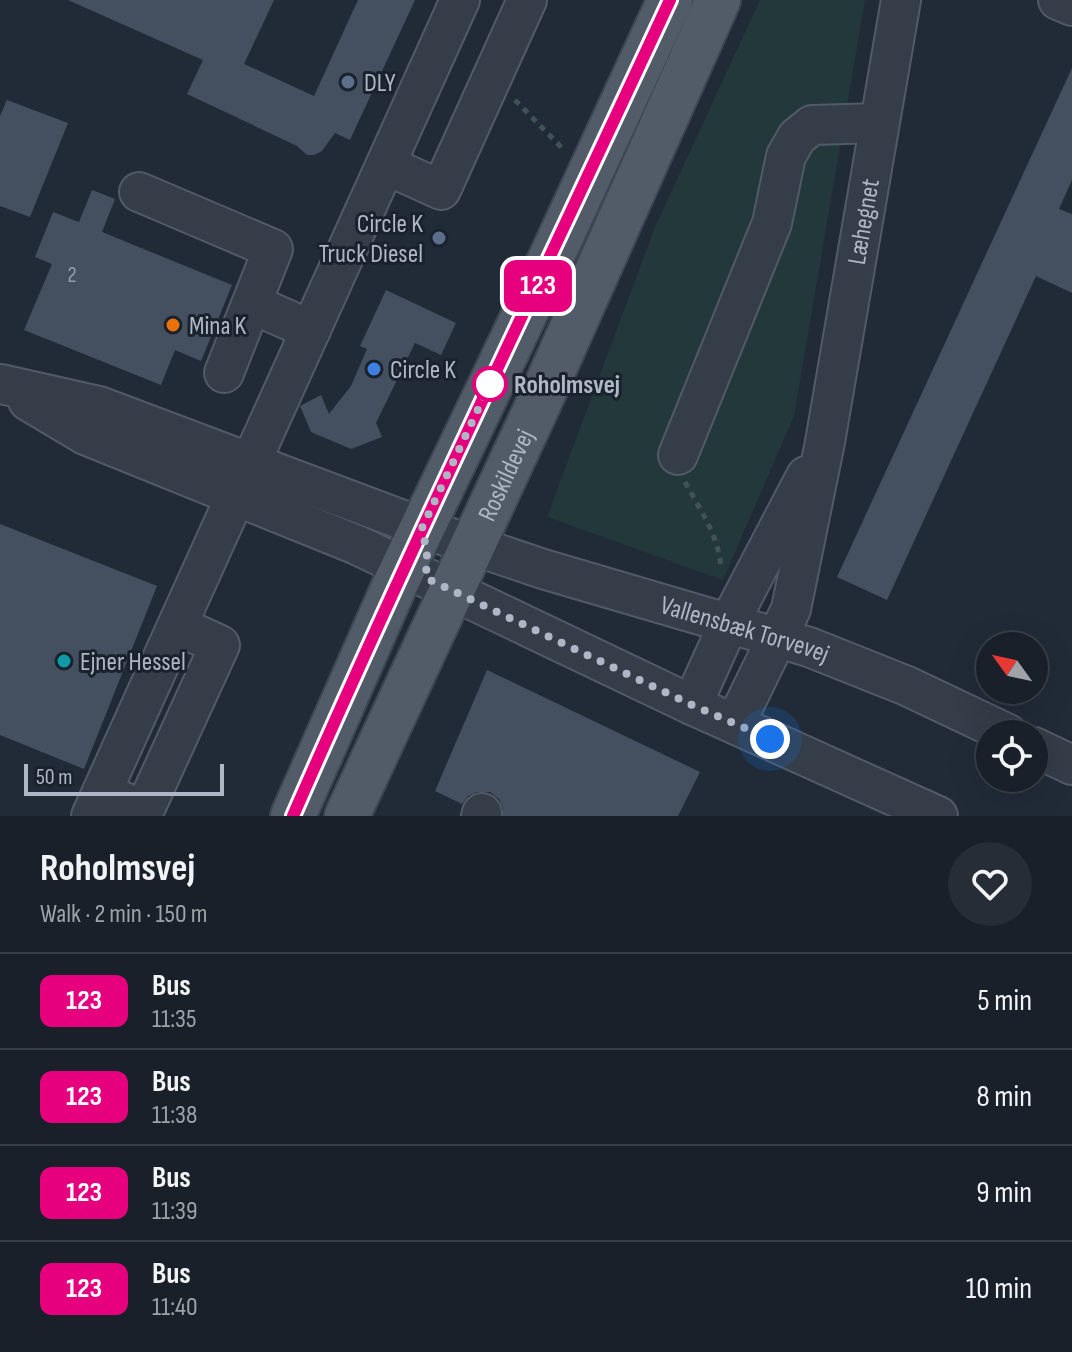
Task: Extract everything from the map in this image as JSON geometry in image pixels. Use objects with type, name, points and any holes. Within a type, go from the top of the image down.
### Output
[{"type":"main road","name":"Roskildevej","points":[[448,537],[560,238],[670,0]]},
{"type":"main road","name":"Roskildevej","points":[[293,816],[427,578],[718,0]]},
{"type":"main road","name":"Roskildevej","points":[[347,816],[427,578]]},
{"type":"main road","points":[[328,816],[329,807],[427,578]]},
{"type":"street","points":[[96,804],[460,0]]},
{"type":"street","points":[[386,165],[441,190],[527,0]]},
{"type":"street","name":"Læhegnet","points":[[735,724],[791,609],[825,442],[901,0]]},
{"type":"street","points":[[1058,0],[1072,6]]},
{"type":"street","points":[[678,455],[772,223],[786,156],[797,137],[812,125],[879,123]]},
{"type":"street","points":[[139,192],[273,249],[224,373]]},
{"type":"street","points":[[252,304],[311,330]]},
{"type":"street","points":[[0,384],[85,435],[448,537]]},
{"type":"street","name":"Læhegnet","points":[[692,705],[775,531],[825,442]]},
{"type":"street","points":[[244,480],[427,578],[692,705],[938,816]]},
{"type":"street","name":"Vallensbæk Torvevej","points":[[448,537],[543,569],[809,647],[907,686],[979,720]]},
{"type":"street","points":[[1048,754],[1072,765]]},
{"type":"path","points":[[492,77],[590,175]]},
{"type":"path","points":[[678,455],[686,485],[697,499],[719,546],[722,577]]},
{"type":"green space","points":[[760,0],[865,0],[794,416],[723,580],[547,517],[655,227]]},
{"type":"building","points":[[68,0],[274,0],[244,64],[314,96],[358,0],[415,0],[350,140],[335,133],[322,151],[307,155],[297,146],[187,94],[203,60]]},
{"type":"building","points":[[1072,68],[1072,180],[1059,209],[1072,214],[1072,293],[1036,276],[887,600],[837,577]]},
{"type":"building","points":[[7,100],[68,123],[30,217],[0,206],[0,116]]},
{"type":"building","points":[[92,190],[115,199],[102,232],[232,285],[201,361],[175,350],[161,385],[24,330],[52,264],[35,257],[53,212],[79,222]]},
{"type":"building","points":[[386,290],[456,323],[441,355],[415,343],[376,423],[382,437],[351,449],[311,432],[300,406],[321,395],[329,414],[351,386],[367,349],[360,346]]},
{"type":"building","name":"Ejner Hessel","points":[[0,524],[157,586],[84,769],[0,735]]},
{"type":"building","points":[[487,670],[700,772],[678,816],[503,816],[499,799],[490,792],[477,792],[468,796],[462,804],[435,791]]},
{"type":"bus line","name":"123","points":[[293,816],[393,589],[670,0]]},
{"type":"place","name":"DLY","points":[[348,82]]},
{"type":"place","name":"Circle K Truck Diesel","points":[[439,238]]},
{"type":"place","name":"Mina K","points":[[173,325]]},
{"type":"place","name":"Circle K","points":[[374,369]]},
{"type":"place","name":"Roholmsvej","points":[[490,384]]},
{"type":"place","name":"Ejner Hessel","points":[[64,661]]},
{"type":"route","points":[[490,384],[422,528],[427,553],[426,578],[770,739]]}]
